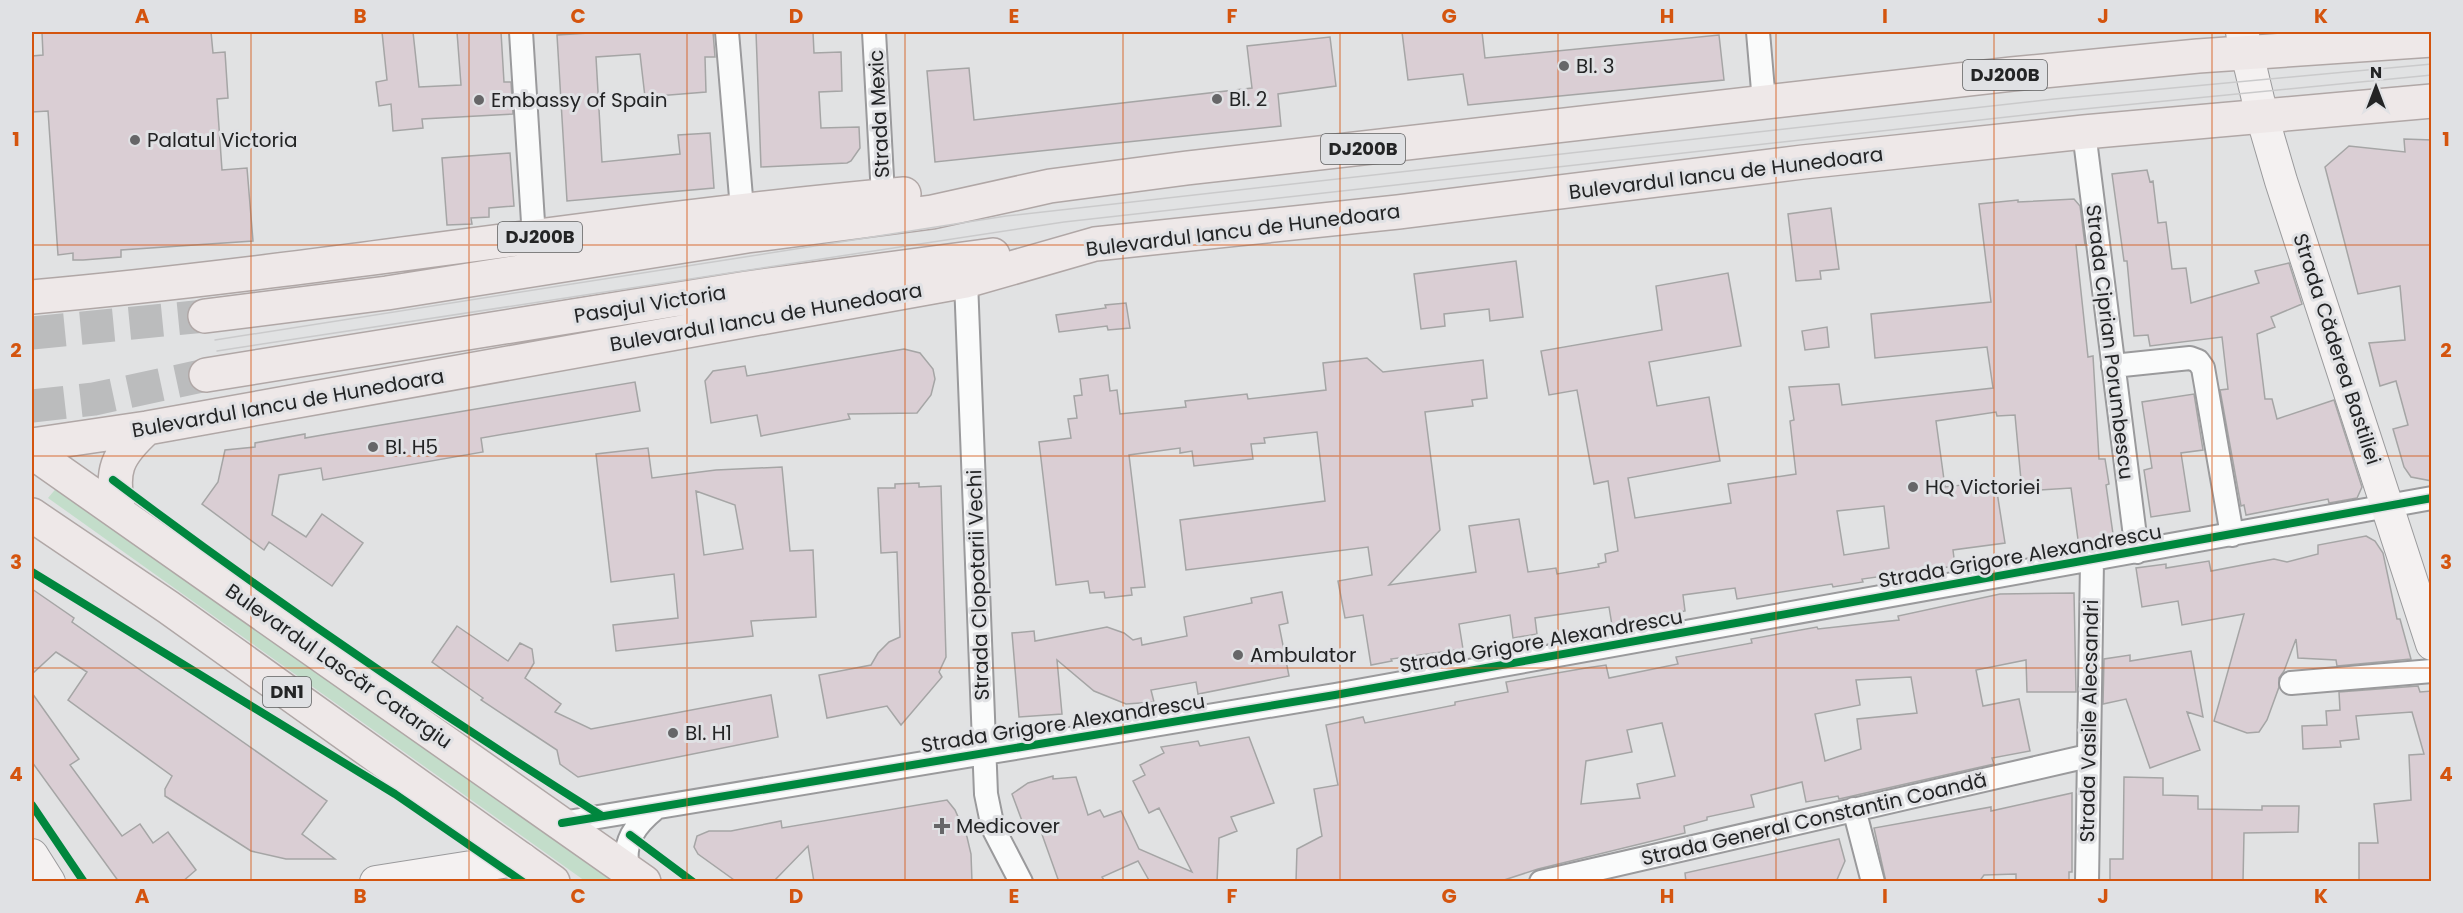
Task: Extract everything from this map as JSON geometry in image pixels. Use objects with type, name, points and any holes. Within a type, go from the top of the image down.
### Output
[{"type":"main road","name":"DJ200B","points":[[32,297],[249,275],[742,209],[965,206],[1050,186],[2012,74],[2244,42],[2432,40]]},
{"type":"main road","name":"Bulevardul Iancu de Hunedoara","points":[[32,445],[147,428],[966,281],[1095,244],[1398,212],[1803,162],[2084,132],[2432,101]]},
{"type":"main road","points":[[206,316],[387,293],[747,236],[884,207]]},
{"type":"main road","name":"Pasajul Victoria","points":[[206,375],[891,267],[1095,244]]},
{"type":"main road","points":[[119,511],[113,480],[118,462],[125,450],[147,428]]},
{"type":"main road","name":"Bulevardul Lascăr Catargiu","points":[[32,452],[636,876]]},
{"type":"main road","name":"DN1","points":[[32,515],[168,608],[553,882]]},
{"type":"street","points":[[521,32],[534,238]]},
{"type":"street","points":[[727,32],[742,209]]},
{"type":"street","name":"Strada Mexic","points":[[874,32],[884,207]]},
{"type":"street","points":[[1758,32],[1764,102]]},
{"type":"street","name":"Strada Căderea Bastiliei","points":[[2244,42],[2262,116],[2432,644]]},
{"type":"street","name":"Strada Ciprian Porumbescu","points":[[2084,132],[2137,552]]},
{"type":"street","name":"Strada Clopotarii Vechi","points":[[966,281],[988,811],[1002,849],[1021,882]]},
{"type":"street","points":[[2113,366],[2190,358],[2198,361],[2203,368],[2232,535]]},
{"type":"street","name":"Strada Grigore Alexandrescu","points":[[562,823],[1335,695],[2092,561],[2432,498]]},
{"type":"street","name":"Strada Vasile Alecsandri","points":[[2087,882],[2092,561]]},
{"type":"street","points":[[2291,683],[2432,671]]},
{"type":"street","name":"Strada General Constantin Coandă","points":[[1541,882],[2088,756]]},
{"type":"street","points":[[636,876],[626,860],[630,835],[637,823],[656,808]]},
{"type":"street","points":[[1854,809],[1873,882]]},
{"type":"street","points":[[32,855],[49,882]]},
{"type":"street","points":[[376,882],[522,859]]},
{"type":"green space","points":[[59,485],[615,881],[585,881],[48,498]]},
{"type":"building","name":"Palatul Victoria","points":[[42,32],[211,32],[213,53],[225,52],[228,98],[217,99],[222,170],[247,168],[253,241],[121,250],[121,257],[83,260],[73,260],[73,253],[58,255],[48,111],[32,112],[32,56],[43,55]]},
{"type":"building","points":[[382,32],[413,32],[419,87],[461,85],[457,32],[501,32],[504,82],[511,82],[513,114],[422,119],[423,128],[393,131],[391,104],[379,106],[376,82],[387,80]]},
{"type":"building","points":[[605,32],[713,32],[715,57],[705,57],[706,92],[645,97],[640,54],[596,57],[602,162],[680,154],[678,135],[710,133],[714,188],[567,201],[557,35]]},
{"type":"building","points":[[756,32],[813,32],[814,53],[841,52],[842,91],[819,92],[821,128],[859,127],[860,148],[851,161],[761,167]]},
{"type":"building","name":"Bl. 3","points":[[1402,32],[1482,32],[1485,58],[1719,35],[1724,80],[1468,105],[1463,74],[1408,80]]},
{"type":"building","name":"Bl. 2","points":[[1330,37],[1336,86],[1278,94],[1281,126],[935,162],[927,71],[969,68],[974,120],[1252,88],[1247,46]]},
{"type":"building","points":[[2404,139],[2432,140],[2432,481],[2411,477],[2404,467],[2393,429],[2408,425],[2396,381],[2380,386],[2369,343],[2405,340],[2400,286],[2358,294],[2325,167],[2349,146],[2405,152]]},
{"type":"building","points":[[510,153],[514,206],[489,208],[489,217],[471,218],[472,224],[447,225],[442,158]]},
{"type":"building","points":[[2147,170],[2150,182],[2153,181],[2158,223],[2166,222],[2172,269],[2186,268],[2191,303],[2259,283],[2255,271],[2289,263],[2302,304],[2271,317],[2275,327],[2257,334],[2265,399],[2272,399],[2277,419],[2334,400],[2362,487],[2357,498],[2329,503],[2328,499],[2246,515],[2244,505],[2241,506],[2220,390],[2228,389],[2222,337],[2150,346],[2148,335],[2134,336],[2127,261],[2124,261],[2112,174]]},
{"type":"building","points":[[2074,199],[2080,206],[2085,245],[2076,245],[2088,357],[2093,356],[2099,459],[2105,459],[2109,484],[2106,485],[2114,541],[2079,547],[2071,488],[2022,491],[2015,415],[1997,416],[1996,412],[1936,421],[1945,487],[1980,483],[1982,495],[1997,492],[2005,543],[1953,550],[1955,566],[1862,579],[1863,582],[1833,587],[1832,584],[1737,599],[1735,588],[1683,595],[1685,611],[1612,625],[1609,607],[1535,618],[1537,634],[1513,638],[1510,615],[1459,624],[1463,649],[1391,659],[1392,661],[1371,665],[1363,615],[1345,618],[1338,581],[1372,575],[1368,547],[1186,570],[1180,520],[1325,501],[1317,432],[1264,438],[1265,443],[1251,444],[1253,459],[1194,466],[1192,451],[1180,453],[1180,448],[1129,455],[1145,587],[1131,588],[1132,595],[1105,598],[1104,592],[1090,593],[1088,581],[1056,585],[1039,442],[1071,438],[1068,419],[1077,418],[1074,396],[1082,395],[1080,379],[1108,375],[1110,391],[1117,390],[1120,414],[1186,407],[1185,401],[1247,394],[1248,399],[1326,390],[1323,363],[1367,358],[1383,372],[1483,360],[1487,398],[1472,400],[1473,406],[1425,412],[1440,530],[1389,585],[1476,572],[1469,526],[1519,519],[1528,572],[1556,568],[1557,574],[1599,567],[1598,564],[1606,562],[1605,554],[1618,551],[1608,481],[1594,484],[1577,390],[1549,395],[1541,351],[1662,330],[1656,286],[1728,273],[1741,346],[1649,362],[1657,406],[1709,397],[1720,461],[1628,478],[1635,518],[1731,503],[1728,484],[1796,474],[1790,421],[1794,420],[1789,387],[1839,384],[1842,405],[1993,388],[1987,347],[1875,358],[1871,314],[1991,302],[1979,204],[2018,200],[2018,202]],"holes":[[[1884,506],[1889,548],[1844,555],[1837,511]]]},
{"type":"building","points":[[1831,208],[1839,269],[1820,271],[1821,279],[1796,281],[1788,214]]},
{"type":"building","points":[[1516,261],[1523,317],[1490,321],[1489,309],[1444,314],[1445,326],[1421,329],[1414,274]]},
{"type":"building","points":[[1126,303],[1130,328],[1108,330],[1107,326],[1059,332],[1056,315]]},
{"type":"building","points":[[1827,327],[1829,347],[1805,350],[1802,331]]},
{"type":"building","points":[[904,349],[920,353],[933,369],[935,379],[931,395],[917,413],[848,414],[850,419],[761,436],[757,415],[711,423],[705,381],[713,371],[745,366],[747,376]]},
{"type":"building","points":[[635,382],[640,411],[481,438],[483,452],[323,480],[321,468],[279,475],[272,515],[306,537],[322,514],[363,543],[332,586],[269,542],[264,550],[202,504],[218,482],[225,450],[255,447],[255,443],[305,434],[305,438]]},
{"type":"building","points":[[2194,394],[2203,450],[2181,453],[2190,511],[2151,517],[2144,470],[2152,468],[2142,402]]},
{"type":"building","points":[[648,448],[652,478],[716,470],[782,467],[790,551],[813,550],[816,617],[751,621],[753,636],[616,651],[613,625],[678,618],[674,574],[611,582],[596,454]],"holes":[[[696,491],[735,505],[743,549],[704,555]]]},
{"type":"building","points":[[919,483],[919,487],[941,486],[946,657],[939,672],[942,677],[901,725],[887,706],[827,718],[819,675],[871,665],[878,653],[889,642],[900,637],[897,552],[881,553],[878,488],[895,488],[895,484]]},
{"type":"building","points":[[2366,536],[2375,541],[2383,553],[2397,619],[2400,619],[2411,659],[2337,666],[2336,660],[2298,658],[2296,639],[2279,678],[2279,687],[2267,720],[2259,732],[2247,733],[2214,721],[2244,614],[2182,625],[2178,601],[2142,607],[2136,568],[2166,564],[2166,568],[2209,561],[2211,571],[2274,559],[2287,562],[2318,554],[2318,545]]},
{"type":"building","points":[[32,589],[74,618],[72,622],[327,801],[302,834],[335,859],[286,859],[251,851],[165,796],[165,789],[172,776],[68,700],[87,672],[56,652],[32,674]]},
{"type":"building","points":[[1282,592],[1288,623],[1279,625],[1289,676],[1198,694],[1196,682],[1151,690],[1154,702],[1126,704],[1094,691],[1057,660],[1062,714],[1019,717],[1012,633],[1034,631],[1035,641],[1107,627],[1124,633],[1133,640],[1141,638],[1142,645],[1187,636],[1184,617],[1252,603],[1251,598]]},
{"type":"building","points":[[2074,593],[2076,692],[2027,692],[2026,660],[1976,670],[1983,706],[2019,699],[2030,751],[1992,758],[1994,764],[1839,799],[1838,796],[1806,802],[1802,782],[1751,795],[1754,807],[1707,817],[1707,820],[1684,826],[1685,833],[1538,869],[1498,882],[1296,882],[1297,849],[1322,836],[1314,789],[1338,785],[1326,725],[1363,717],[1365,723],[1455,705],[1455,702],[1508,692],[1506,682],[1606,665],[1609,678],[1678,664],[1676,657],[1752,643],[1751,639],[1817,627],[1818,629],[1899,620],[1898,616],[2000,594]],"holes":[[[1911,677],[1917,713],[1857,719],[1861,749],[1825,761],[1815,714],[1860,705],[1856,680]],[[1662,723],[1675,776],[1637,784],[1640,798],[1581,804],[1586,761],[1632,752],[1627,730]]]},
{"type":"building","points":[[457,626],[508,661],[520,643],[532,649],[534,663],[525,678],[561,704],[555,712],[591,729],[771,695],[778,737],[578,777],[560,764],[557,750],[481,700],[483,698],[432,662]]},
{"type":"building","points":[[2191,651],[2203,717],[2187,712],[2200,750],[2150,768],[2126,699],[2103,704],[2104,659],[2130,655],[2130,661]]},
{"type":"building","points":[[2418,686],[2420,692],[2432,691],[2432,882],[2359,882],[2359,843],[2378,843],[2374,804],[2411,800],[2409,755],[2424,754],[2412,712],[2356,716],[2359,739],[2340,741],[2341,747],[2303,749],[2302,726],[2327,725],[2326,711],[2340,710],[2339,692]]},
{"type":"building","points":[[32,693],[79,759],[70,765],[122,836],[140,824],[153,843],[168,832],[196,870],[182,882],[119,882],[32,762]]},
{"type":"building","points":[[1249,737],[1274,803],[1231,817],[1237,831],[1219,838],[1217,882],[1150,882],[1138,861],[1102,877],[1105,882],[1059,882],[1039,826],[1025,829],[1012,794],[1028,783],[1053,776],[1053,779],[1076,777],[1088,815],[1100,810],[1104,817],[1121,811],[1139,849],[1192,872],[1159,808],[1149,813],[1133,781],[1145,775],[1140,765],[1164,753],[1161,747],[1198,741],[1200,746]]},
{"type":"building","points":[[2124,777],[2163,778],[2163,795],[2198,796],[2198,809],[2262,810],[2262,806],[2299,806],[2298,832],[2244,833],[2243,882],[2110,882],[2110,859],[2123,859]]},
{"type":"building","points":[[2072,793],[2072,872],[2069,872],[2069,882],[2016,882],[2016,874],[1984,875],[1979,882],[1886,882],[1874,828],[1991,807],[1991,811]]},
{"type":"building","points":[[947,800],[955,810],[967,837],[971,854],[972,882],[814,882],[808,846],[773,882],[737,882],[698,854],[694,847],[697,836],[709,831],[731,831],[781,821],[782,828]]},
{"type":"building","points":[[1839,839],[1845,861],[1836,882],[1686,882],[1685,873]]},
{"type":"tunnel","points":[[32,333],[205,316]]},
{"type":"tunnel","points":[[32,406],[94,399],[206,375]]},
{"type":"tram line","points":[[215,340],[1006,216],[2054,99],[2432,64]]},
{"type":"tram line","points":[[217,351],[1064,222],[2053,112],[2432,75]]},
{"type":"cycle path","points":[[113,480],[354,653],[477,736],[602,816]]},
{"type":"cycle path","points":[[562,823],[1335,695],[2432,498]]},
{"type":"cycle path","points":[[32,572],[395,794],[523,882]]},
{"type":"cycle path","points":[[32,805],[84,882]]},
{"type":"cycle path","points":[[630,835],[693,882]]},
{"type":"place","name":"Bl. 3","points":[[1564,66]]},
{"type":"place","name":"Bl. 2","points":[[1217,99]]},
{"type":"place","name":"Embassy of Spain","points":[[479,100]]},
{"type":"place","name":"Palatul Victoria","points":[[135,140]]},
{"type":"place","name":"Bl. H5","points":[[373,447]]},
{"type":"place","name":"HQ Victoriei","points":[[1913,487]]},
{"type":"place","name":"Ambulator","points":[[1238,655]]},
{"type":"place","name":"Bl. H1","points":[[673,733]]},
{"type":"place","name":"Medicover","points":[[942,826]]}]
